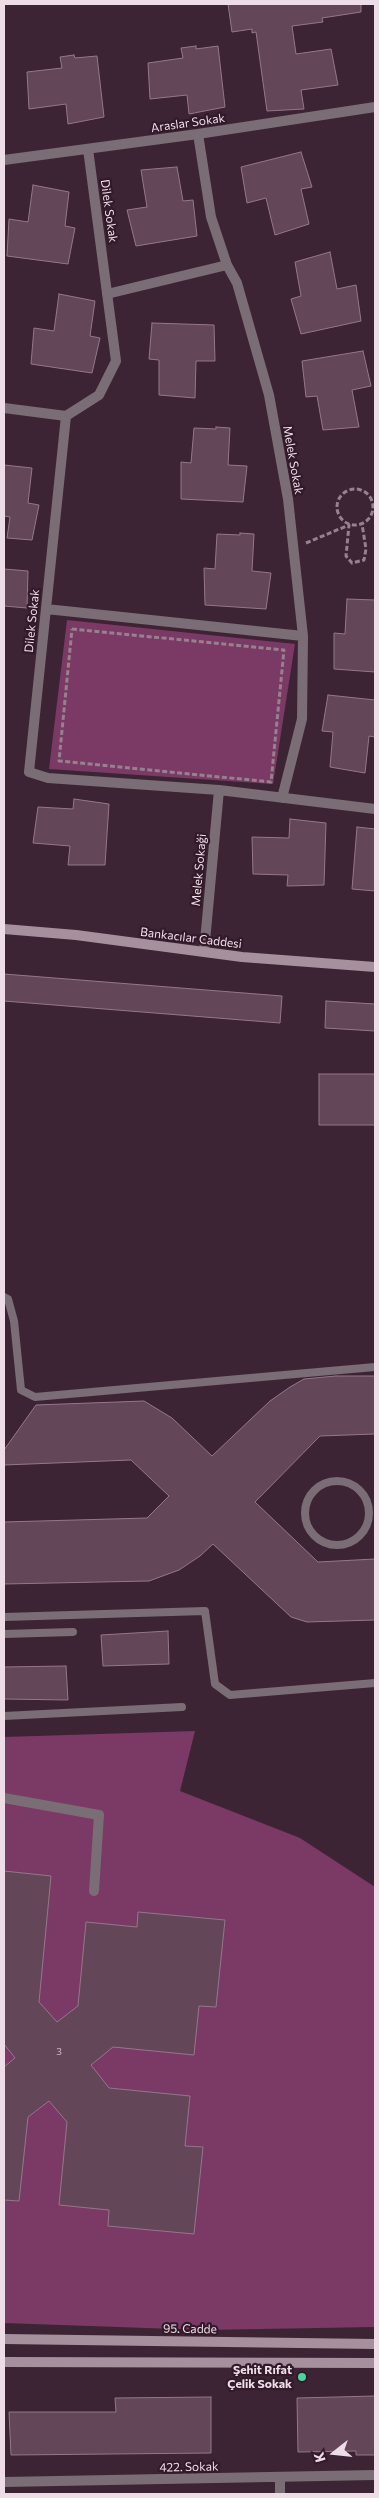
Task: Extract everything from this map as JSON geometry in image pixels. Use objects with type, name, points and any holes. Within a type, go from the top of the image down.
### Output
[{"type":"main road","name":"Bankacılar Caddesi","points":[[4,928],[76,935],[204,952],[375,968]]},
{"type":"main road","name":"95. Cadde","points":[[4,2339],[375,2344]]},
{"type":"main road","points":[[4,2362],[375,2363]]},
{"type":"street","name":"Araslar Sokak","points":[[4,160],[198,134],[375,107]]},
{"type":"street","name":"Melek Sokak","points":[[198,134],[211,217],[227,265],[237,284],[269,396],[288,499],[303,636],[302,719],[282,798]]},
{"type":"street","name":"Dilek Sokak","points":[[88,149],[116,361],[99,395],[66,416],[29,772],[48,778],[219,790],[375,809]]},
{"type":"street","points":[[107,294],[227,265]]},
{"type":"street","points":[[4,408],[66,416]]},
{"type":"street","points":[[46,609],[303,636]]},
{"type":"street","name":"Melek Sokaği","points":[[204,952],[219,790]]},
{"type":"street","points":[[4,1798],[99,1815],[94,1891]]},
{"type":"street","name":"422. Sokak","points":[[4,2482],[375,2475]]},
{"type":"street","points":[[280,2478],[280,2494]]},
{"type":"lane","points":[[4,1297],[8,1298],[14,1321],[21,1390],[35,1397],[375,1367]]},
{"type":"lane","points":[[338,1481],[347,1482],[362,1493],[372,1517],[363,1533],[356,1540],[347,1544],[328,1545],[311,1534],[306,1525],[305,1506],[314,1490],[321,1485],[338,1481]]},
{"type":"lane","points":[[4,1617],[205,1611],[215,1684],[230,1695],[375,1683]]},
{"type":"lane","points":[[4,1634],[73,1632]]},
{"type":"lane","points":[[4,1716],[182,1708]]},
{"type":"path","points":[[293,548],[349,524],[362,524],[373,513],[374,502],[370,496],[360,489],[354,488],[342,493],[338,498],[337,511],[339,517],[349,524]]},
{"type":"path","points":[[349,524],[346,556],[352,563],[364,560],[366,550],[362,524]]},
{"type":"path","points":[[72,629],[284,650],[271,782],[59,761],[72,629]]},
{"type":"shaded area","points":[[67,620],[295,644],[273,784],[49,769]]},
{"type":"shaded area","points":[[195,1731],[180,1791],[300,1838],[375,1887],[375,2327],[203,2330],[4,2323],[4,1737]]},
{"type":"building","points":[[228,4],[361,4],[361,12],[322,18],[323,22],[292,26],[296,54],[331,49],[338,85],[301,90],[304,109],[267,111],[256,32],[252,33],[252,29],[232,32]]},
{"type":"building","points":[[196,46],[196,49],[218,46],[225,107],[189,114],[187,95],[150,99],[148,63],[183,58],[181,48]]},
{"type":"building","points":[[74,55],[75,58],[97,56],[104,117],[68,124],[66,104],[29,109],[27,72],[62,68],[60,57]]},
{"type":"building","points":[[301,152],[312,187],[301,189],[309,224],[275,235],[266,198],[247,203],[241,167]]},
{"type":"building","points":[[177,167],[183,201],[193,200],[197,236],[136,246],[127,210],[147,207],[141,170]]},
{"type":"building","points":[[33,185],[69,192],[65,226],[75,228],[68,264],[7,256],[9,219],[28,222]]},
{"type":"building","points":[[330,252],[337,289],[356,285],[361,321],[301,334],[291,299],[301,296],[295,262]]},
{"type":"building","points":[[59,294],[95,301],[90,336],[100,338],[92,373],[31,364],[34,328],[54,331]]},
{"type":"building","points":[[152,323],[214,325],[215,361],[196,361],[195,398],[159,395],[159,360],[149,359]]},
{"type":"building","points":[[363,351],[371,386],[352,390],[359,427],[323,430],[317,396],[306,397],[302,361]]},
{"type":"building","points":[[216,427],[230,428],[228,465],[247,466],[243,502],[181,499],[181,462],[191,463],[194,428],[216,429]]},
{"type":"building","points":[[4,465],[32,468],[28,503],[39,505],[32,540],[7,538],[10,517],[4,516]]},
{"type":"building","points":[[240,533],[254,534],[252,571],[271,573],[266,609],[205,605],[204,568],[215,569],[217,534],[240,535]]},
{"type":"building","points":[[4,569],[28,571],[27,608],[4,606]]},
{"type":"building","points":[[347,599],[375,600],[375,672],[334,669],[334,633],[345,634]]},
{"type":"building","points":[[328,695],[375,700],[375,737],[369,736],[365,773],[330,767],[333,732],[322,731]]},
{"type":"building","points":[[74,799],[109,804],[105,865],[68,865],[70,846],[33,843],[38,807],[73,809]]},
{"type":"building","points":[[290,819],[326,823],[324,885],[287,886],[288,875],[253,874],[252,837],[289,838]]},
{"type":"building","points":[[357,827],[375,829],[375,891],[352,889]]},
{"type":"building","points":[[4,974],[282,996],[280,1023],[4,1001]]},
{"type":"building","points":[[326,1001],[375,1004],[375,1031],[325,1028]]},
{"type":"building","points":[[319,1074],[375,1074],[375,1125],[319,1125]]},
{"type":"building","points":[[336,1376],[375,1376],[375,1434],[320,1436],[255,1502],[318,1562],[375,1559],[375,1620],[307,1622],[291,1617],[213,1544],[200,1556],[179,1570],[149,1581],[4,1584],[4,1522],[147,1518],[169,1496],[131,1460],[4,1465],[4,1450],[36,1405],[144,1401],[172,1418],[212,1456],[270,1401],[290,1387],[304,1379]]},
{"type":"building","points":[[168,1631],[169,1664],[103,1666],[101,1635]]},
{"type":"building","points":[[66,1666],[68,1700],[4,1699],[4,1667]]},
{"type":"building","points":[[4,1871],[51,1876],[39,2002],[57,2022],[78,2006],[86,1922],[137,1927],[138,1912],[225,1920],[216,2007],[199,2006],[194,2055],[113,2047],[91,2065],[109,2088],[190,2096],[185,2146],[203,2147],[194,2234],[108,2226],[109,2210],[59,2205],[67,2122],[49,2101],[28,2117],[19,2201],[4,2200],[4,2067],[15,2058],[4,2044]]},
{"type":"building","points":[[375,2396],[375,2455],[356,2455],[356,2451],[298,2452],[297,2398]]},
{"type":"building","points":[[211,2397],[211,2453],[11,2455],[9,2412],[116,2412],[115,2398]]},
{"type":"place","name":"Şehit Rıfat Çelik Sokak","points":[[302,2377]]}]
